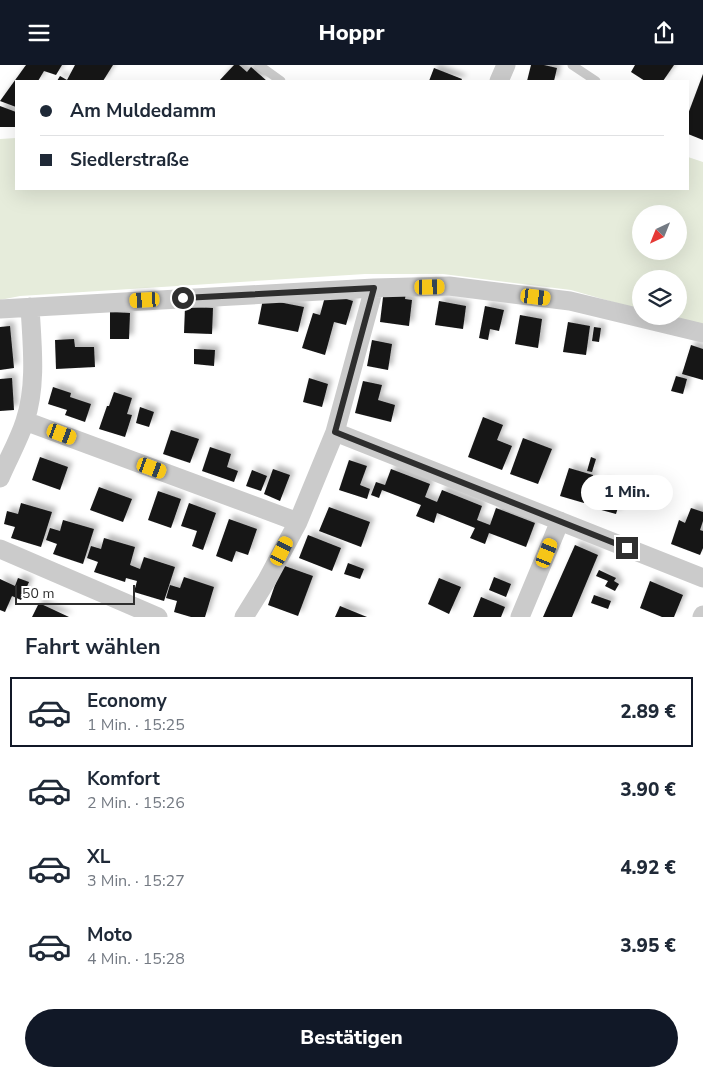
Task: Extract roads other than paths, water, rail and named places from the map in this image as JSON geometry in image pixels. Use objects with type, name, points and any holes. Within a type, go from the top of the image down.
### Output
[{"type":"street","points":[[499,80],[506,65]]},
{"type":"street","points":[[0,309],[374,288],[449,286],[570,301],[703,333]]},
{"type":"street","points":[[244,617],[268,580],[298,522],[335,432],[374,288]]},
{"type":"street","points":[[0,478],[25,421],[32,389],[33,359],[30,307]]},
{"type":"street","points":[[25,421],[298,522]]},
{"type":"street","points":[[335,432],[703,578]]},
{"type":"street","points":[[520,617],[560,521]]},
{"type":"street","points":[[0,549],[158,617]]},
{"type":"lane","points":[[259,65],[280,80]]},
{"type":"lane","points":[[572,65],[594,80]]}]
